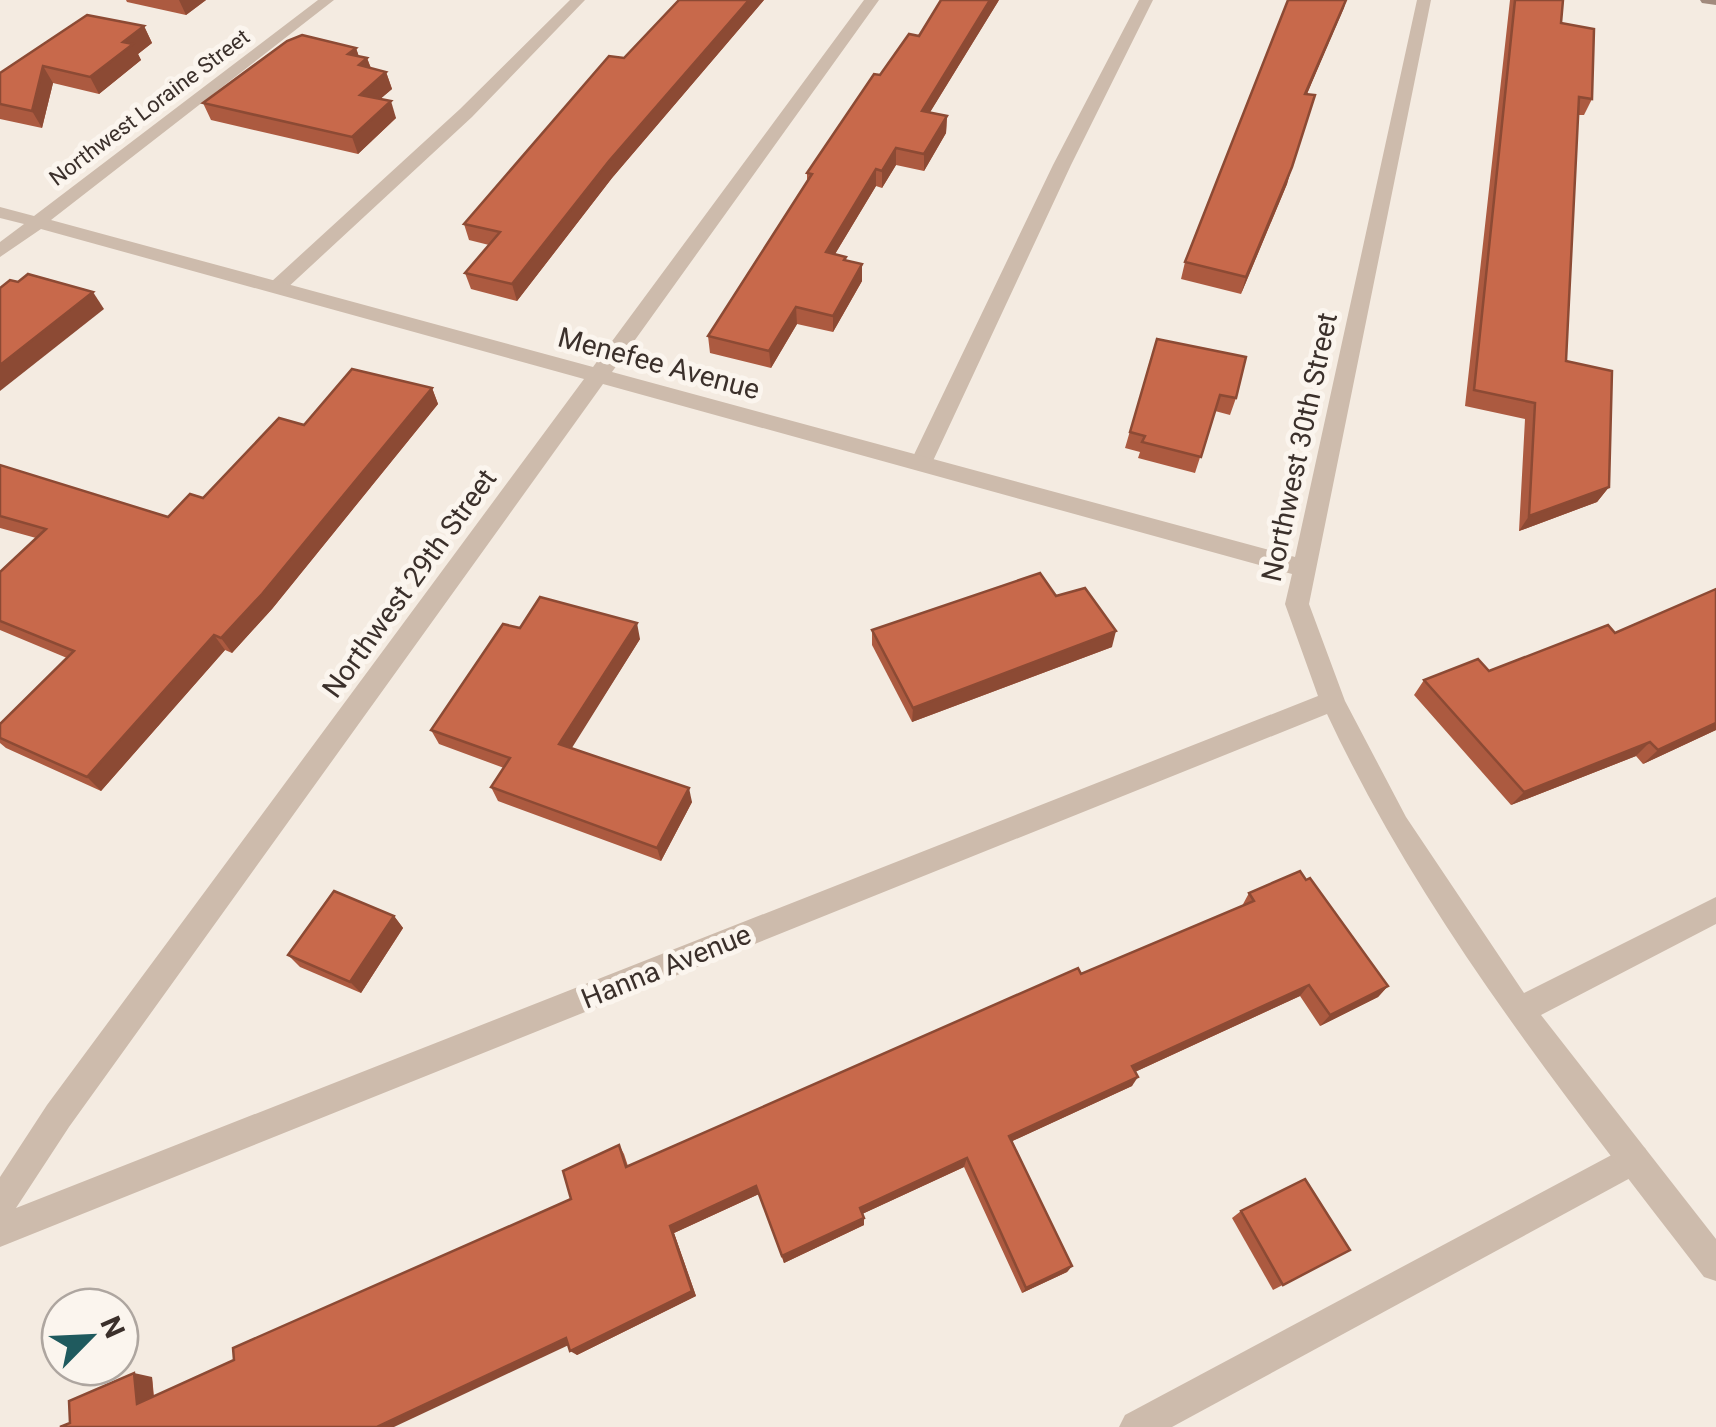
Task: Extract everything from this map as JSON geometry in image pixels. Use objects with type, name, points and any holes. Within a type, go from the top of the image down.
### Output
[{"type":"main road","points":[[1708,0],[1716,1]]},
{"type":"street","name":"Northwest Loraine Street","points":[[0,251],[326,0]]},
{"type":"street","points":[[278,286],[466,112],[578,0]]},
{"type":"street","name":"Northwest 29th Street","points":[[0,1206],[58,1116],[872,0]]},
{"type":"street","points":[[921,464],[1070,149],[1146,0]]},
{"type":"street","name":"Northwest 30th Street","points":[[1424,0],[1297,604],[1311,657],[1396,829],[1519,1012],[1716,1266]]},
{"type":"street","name":"Menefee Avenue","points":[[0,212],[1303,568]]},
{"type":"street","name":"Hanna Avenue","points":[[0,1231],[1332,701]]},
{"type":"street","points":[[1519,1012],[1716,910]]},
{"type":"street","points":[[1137,1427],[1634,1159]]},
{"type":"building","points":[[679,0],[749,0],[609,161],[512,284],[465,273],[500,232],[464,224],[609,56],[624,58]]},
{"type":"building","points":[[941,0],[990,0],[922,111],[947,116],[924,154],[896,148],[882,171],[876,169],[826,252],[862,264],[833,316],[796,307],[769,351],[708,336],[812,174],[807,173],[874,74],[880,75],[909,34],[919,36]]},
{"type":"building","points":[[1288,0],[1346,0],[1305,94],[1315,95],[1292,167],[1246,277],[1185,262]]},
{"type":"building","points":[[1515,0],[1563,0],[1561,23],[1594,29],[1592,99],[1579,97],[1566,361],[1612,371],[1609,487],[1529,516],[1535,403],[1474,390]]},
{"type":"building","points":[[87,15],[144,26],[123,42],[133,44],[90,77],[43,66],[32,111],[0,104],[0,73]]},
{"type":"building","points":[[302,35],[356,48],[348,54],[367,58],[359,65],[386,72],[360,95],[391,101],[352,137],[203,103],[287,41]]},
{"type":"building","points":[[28,274],[93,292],[0,365],[0,288]]},
{"type":"building","points":[[1157,339],[1246,357],[1236,398],[1220,395],[1201,457],[1142,442],[1145,436],[1130,432]]},
{"type":"building","points":[[352,369],[432,388],[221,638],[214,635],[87,777],[0,738],[0,724],[74,651],[0,621],[0,572],[46,529],[0,516],[0,465],[168,517],[190,494],[203,498],[279,418],[304,425]]},
{"type":"building","points":[[1040,573],[1056,596],[1085,588],[1116,631],[913,708],[872,630]]},
{"type":"building","points":[[1716,589],[1716,723],[1658,750],[1650,742],[1524,792],[1424,680],[1478,659],[1489,671],[1608,625],[1615,633]]},
{"type":"building","points":[[540,597],[637,623],[559,744],[689,788],[657,848],[491,787],[510,758],[431,730],[503,624],[520,628]]},
{"type":"building","points":[[1300,871],[1306,880],[1310,878],[1388,986],[1330,1015],[1309,985],[1132,1066],[1138,1077],[1009,1136],[1072,1266],[1026,1288],[967,1158],[860,1208],[864,1218],[782,1256],[756,1186],[670,1226],[692,1291],[570,1351],[566,1338],[377,1427],[60,1427],[70,1423],[69,1401],[102,1387],[135,1387],[137,1404],[234,1360],[233,1348],[571,1199],[563,1171],[619,1145],[626,1167],[1078,968],[1081,974],[1254,901],[1249,893]]},
{"type":"building","points":[[334,891],[394,916],[350,982],[288,955]]},
{"type":"building","points":[[1305,1179],[1350,1250],[1283,1285],[1241,1211]]}]
